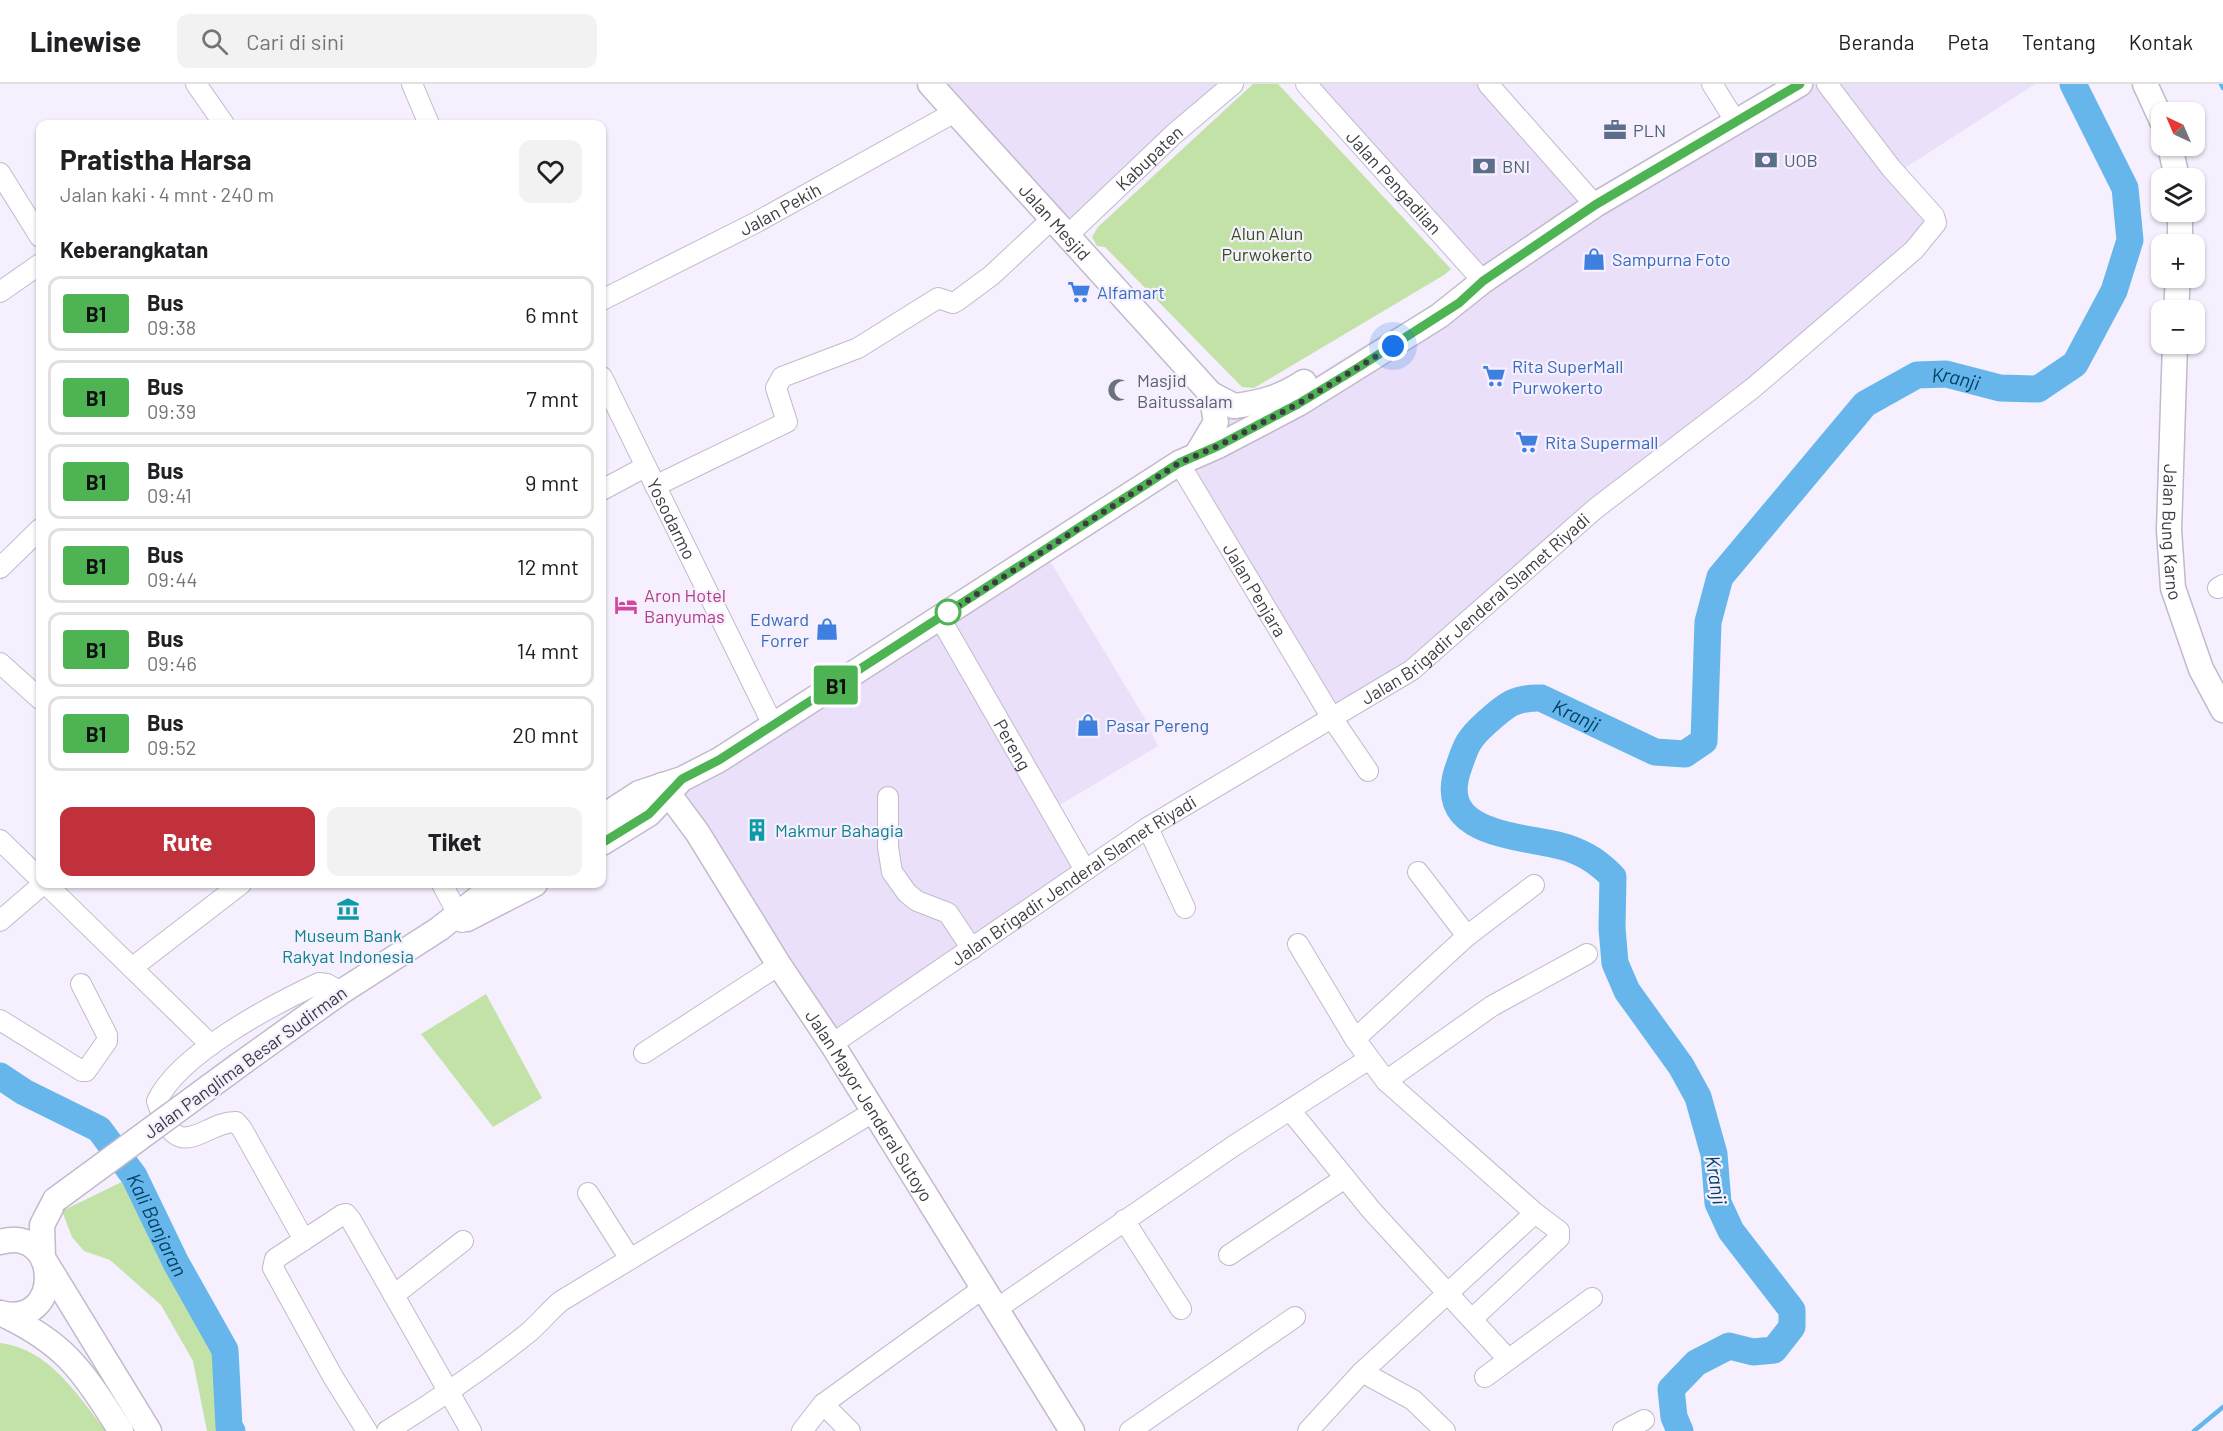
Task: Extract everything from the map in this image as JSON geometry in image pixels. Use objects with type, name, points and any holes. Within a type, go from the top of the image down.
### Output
[{"type":"main road","name":"Jalan Mesjid","points":[[930,84],[1211,394],[1234,406]]},
{"type":"main road","points":[[1192,455],[1218,446],[1298,404],[1440,316],[1459,303],[1476,286],[1595,205],[1800,84]]},
{"type":"main road","points":[[2145,84],[2153,102]]},
{"type":"main road","points":[[606,814],[639,793],[671,786],[719,760],[1192,455],[1219,437],[1234,406],[1259,403],[1290,391],[1451,292],[1476,286]]},
{"type":"main road","name":"Jalan Bung Karno","points":[[2175,354],[2169,530],[2173,588],[2201,669],[2223,710]]},
{"type":"main road","points":[[1192,455],[1216,422],[1211,394]]},
{"type":"main road","points":[[606,841],[649,814],[671,786]]},
{"type":"main road","name":"Jalan Mayor Jenderal Sutoyo","points":[[671,786],[778,964],[832,1044],[1072,1431]]},
{"type":"main road","name":"Jalan Panglima Besar Sudirman","points":[[453,922],[491,888]]},
{"type":"main road","name":"Jalan Panglima Besar Sudirman","points":[[0,1241],[341,992],[453,922],[526,888]]},
{"type":"main road","points":[[0,1313],[15,1314],[37,1304],[45,1294],[48,1269],[43,1258],[42,1225],[55,1200]]},
{"type":"main road","points":[[0,1241],[17,1240],[27,1243],[43,1258],[149,1431]]},
{"type":"main road","points":[[0,1313],[31,1327],[54,1343],[83,1372],[121,1431]]},
{"type":"street","points":[[196,84],[221,120]]},
{"type":"street","points":[[412,84],[427,120]]},
{"type":"street","name":"Kabupaten","points":[[655,486],[787,422],[776,388],[782,376],[858,348],[938,298],[953,303],[957,301],[1060,226],[1233,84]]},
{"type":"street","name":"Jalan Pengadilan","points":[[1306,84],[1476,286]]},
{"type":"street","points":[[1488,84],[1595,205]]},
{"type":"street","points":[[1712,84],[1737,122]]},
{"type":"street","name":"Jalan Brigadir Jenderal Slamet Riyadi","points":[[832,1044],[1148,828],[1412,670],[1572,528],[1753,388],[1914,250],[1932,230],[1936,223],[1934,216],[1891,168],[1827,84]]},
{"type":"street","name":"Jalan Pekih","points":[[606,298],[755,223],[955,112]]},
{"type":"street","points":[[0,172],[36,230]]},
{"type":"street","points":[[0,292],[36,267]]},
{"type":"street","name":"Yosodarmo","points":[[606,385],[773,725]]},
{"type":"street","name":"Jalan Penjara","points":[[1192,455],[1332,718],[1368,771]]},
{"type":"street","points":[[606,488],[645,467]]},
{"type":"street","points":[[0,568],[36,537]]},
{"type":"street","name":"Pereng","points":[[940,618],[1085,870]]},
{"type":"street","points":[[0,663],[36,695]]},
{"type":"street","points":[[888,797],[889,860],[897,881],[917,901],[948,913],[972,949]]},
{"type":"street","points":[[1148,828],[1185,908]]},
{"type":"street","points":[[0,840],[36,875]]},
{"type":"street","points":[[1418,872],[1467,936]]},
{"type":"street","points":[[1355,1039],[1467,936],[1534,885]]},
{"type":"street","points":[[0,921],[39,888]]},
{"type":"street","points":[[48,888],[133,967],[211,1046]]},
{"type":"street","points":[[133,967],[237,888]]},
{"type":"street","points":[[443,888],[453,922]]},
{"type":"street","points":[[1298,944],[1355,1039],[1386,1081],[1535,1214],[1558,1231],[1559,1238],[1472,1319]]},
{"type":"street","points":[[1386,1081],[1492,1006],[1587,954]]},
{"type":"street","points":[[644,1053],[778,964]]},
{"type":"street","points":[[304,1240],[236,1122],[227,1122],[190,1138],[179,1136],[160,1114],[157,1101],[170,1080],[211,1046],[319,983],[327,984],[341,992]]},
{"type":"street","points":[[0,1020],[82,1071],[86,1071],[107,1041],[81,984]]},
{"type":"street","points":[[995,1310],[1124,1220],[1369,1059]]},
{"type":"street","points":[[1290,1110],[1345,1178],[1508,1359]]},
{"type":"street","points":[[387,1431],[448,1393],[530,1332],[546,1312],[873,1112]]},
{"type":"street","points":[[1229,1255],[1345,1178]]},
{"type":"street","points":[[588,1193],[630,1259]]},
{"type":"street","points":[[367,1431],[333,1377],[273,1268],[275,1259],[336,1218],[346,1214],[471,1431]]},
{"type":"street","points":[[1308,1431],[1362,1372],[1448,1291],[1535,1214]]},
{"type":"street","points":[[1124,1220],[1181,1309]]},
{"type":"street","points":[[394,1295],[463,1241]]},
{"type":"street","points":[[802,1431],[823,1404],[982,1289]]},
{"type":"street","points":[[1485,1377],[1592,1298]]},
{"type":"street","points":[[1130,1431],[1295,1317]]},
{"type":"street","points":[[1362,1372],[1413,1400],[1445,1431]]},
{"type":"street","points":[[823,1404],[850,1431]]},
{"type":"shaded area","points":[[931,84],[1236,84],[1068,235]]},
{"type":"shaded area","points":[[1299,84],[1488,84],[1595,205],[1800,84],[2035,84],[1905,168],[1891,168],[1936,223],[1412,670],[1337,713],[1179,463],[1225,427],[1234,406],[1319,374],[1387,331],[1482,281]]},
{"type":"shaded area","points":[[1047,556],[1144,717],[1158,746],[1055,808],[1091,865],[836,1040],[675,788]]},
{"type":"green space","name":"Alun Alun Purwokerto","points":[[1253,84],[1278,84],[1451,269],[1254,388],[1242,387],[1105,247],[1097,246],[1092,237],[1098,227]]},
{"type":"green space","points":[[486,994],[542,1098],[493,1127],[421,1034]]},
{"type":"green space","points":[[134,1176],[176,1263],[225,1350],[229,1427],[232,1431],[207,1431],[193,1361],[161,1305],[110,1260],[84,1251],[72,1237],[62,1211]]},
{"type":"green space","points":[[0,1343],[34,1354],[48,1364],[73,1389],[106,1431],[0,1431]]},
{"type":"waterway","name":"Kranji","points":[[1680,1431],[1674,1417],[1671,1389],[1696,1363],[1729,1346],[1753,1352],[1774,1350],[1792,1327],[1792,1310],[1731,1231],[1718,1203],[1714,1154],[1698,1097],[1681,1066],[1627,991],[1615,963],[1612,928],[1613,877],[1593,860],[1568,848],[1510,836],[1489,830],[1472,821],[1460,809],[1454,792],[1458,769],[1468,744],[1480,729],[1510,704],[1532,698],[1541,698],[1655,752],[1685,754],[1704,741],[1708,622],[1720,577],[1865,404],[1917,375],[1946,374],[2000,388],[2038,389],[2075,364],[2114,291],[2130,240],[2125,188],[2073,84]]},
{"type":"waterway","name":"Kranji","points":[[2221,84],[2223,88]]},
{"type":"waterway","name":"Kali Banjaran","points":[[0,1076],[24,1092],[99,1129],[134,1176],[176,1263],[225,1350],[229,1427],[232,1431]]},
{"type":"waterway","name":"Kranji","points":[[2194,1431],[2223,1407]]},
{"type":"bus line","name":"B1","points":[[606,841],[649,814],[682,779],[719,760],[1179,463],[1218,446],[1298,404],[1359,367],[1459,303],[1483,281],[1595,205],[1800,84]]},
{"type":"place","name":"PLN","points":[[1615,130]]},
{"type":"place","name":"UOB","points":[[1766,160]]},
{"type":"place","name":"BNI","points":[[1484,166]]},
{"type":"place","name":"Sampurna Foto","points":[[1594,259]]},
{"type":"place","name":"Alfamart","points":[[1079,292]]},
{"type":"place","name":"Rita SuperMall Purwokerto","points":[[1494,376]]},
{"type":"place","name":"Masjid Baitussalam","points":[[1119,390]]},
{"type":"place","name":"Rita Supermall","points":[[1527,442]]},
{"type":"place","name":"Aron Hotel Banyumas","points":[[626,605]]},
{"type":"place","name":"Edward Forrer","points":[[827,629]]},
{"type":"place","name":"Pasar Pereng","points":[[1088,725]]},
{"type":"place","name":"Makmur Bahagia","points":[[757,830]]},
{"type":"place","name":"Museum Bank Rakyat Indonesia","points":[[348,909]]},
{"type":"route","points":[[948,612],[940,618],[1179,463],[1218,446],[1298,404],[1393,346]]}]
